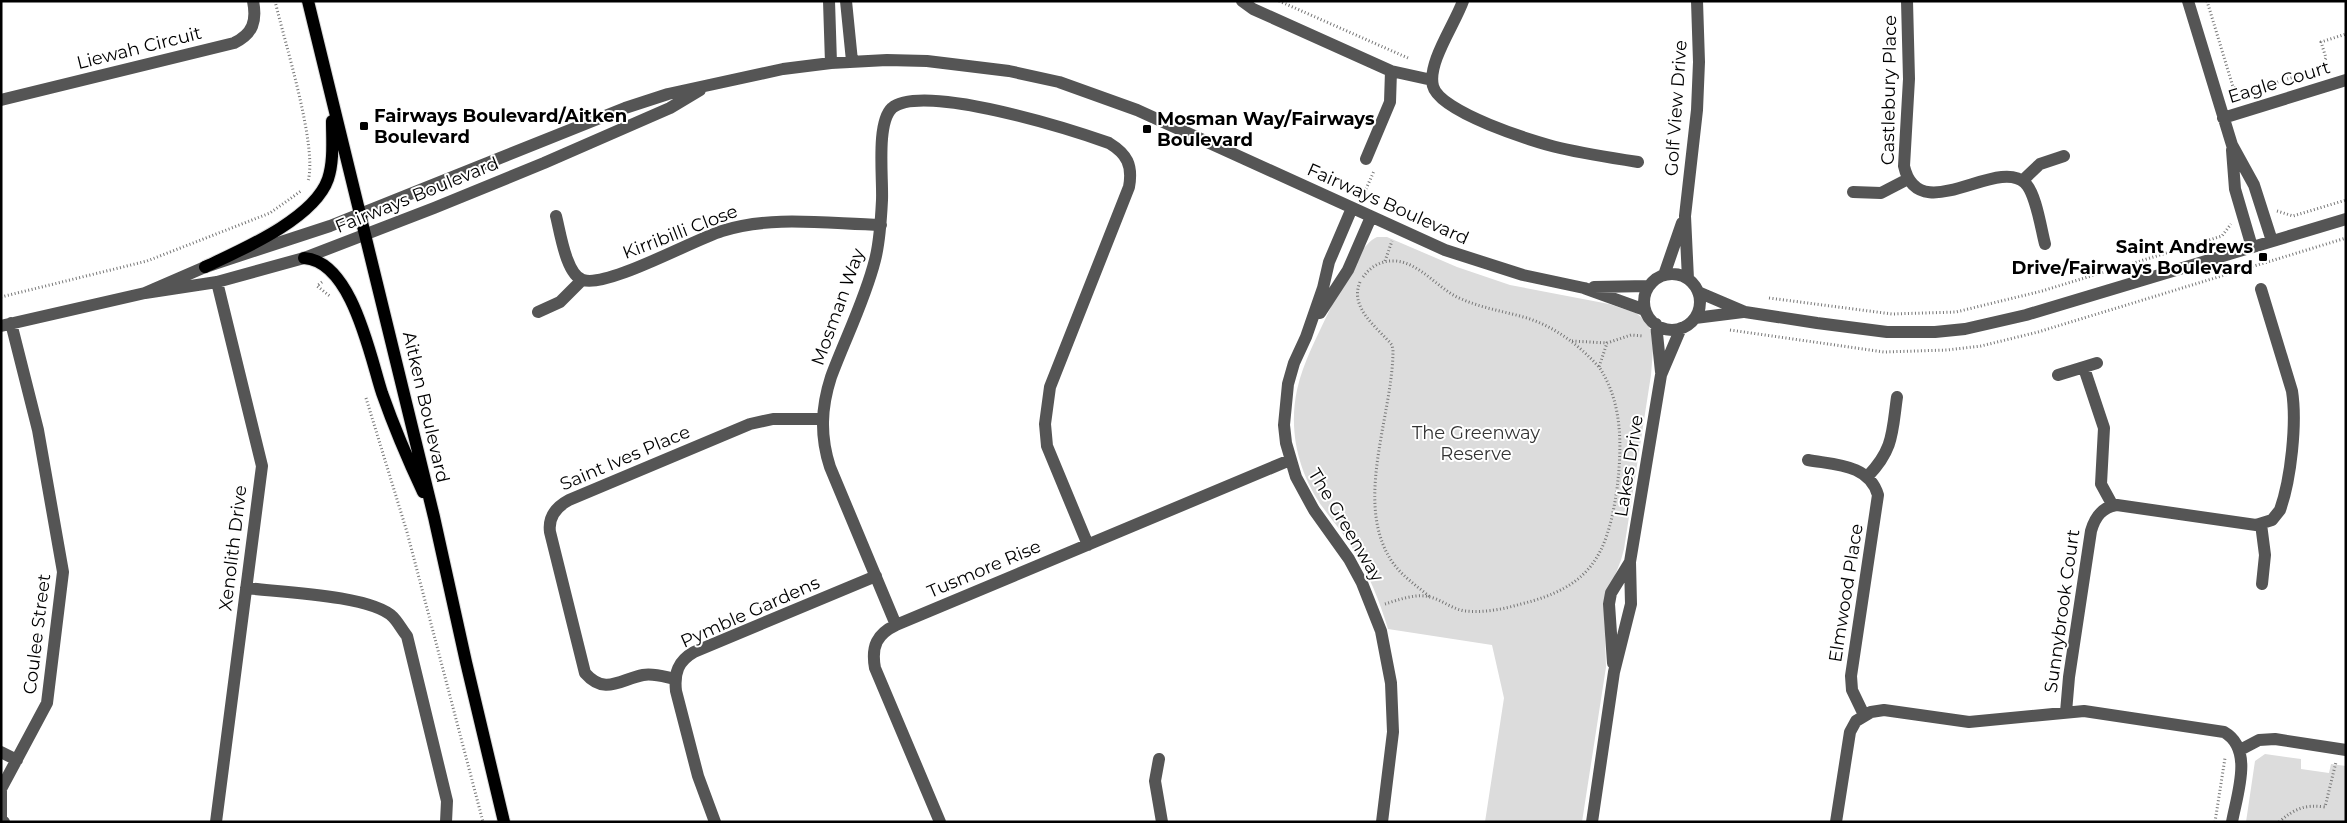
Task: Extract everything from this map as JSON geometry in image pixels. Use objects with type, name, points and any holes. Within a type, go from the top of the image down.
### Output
[{"type":"main road","name":"Aitken Boulevard","points":[[308,1],[434,517],[504,822]]},
{"type":"main road","points":[[205,267],[261,241],[313,202],[321,193],[328,178],[333,104]]},
{"type":"main road","points":[[304,258],[320,261],[333,275],[357,310],[382,393],[404,452],[434,517]]},
{"type":"street","name":"Liewah Circuit","points":[[1,100],[234,43],[244,38],[254,24],[253,1]]},
{"type":"street","points":[[829,1],[831,63]]},
{"type":"street","points":[[846,1],[852,62]]},
{"type":"street","points":[[1242,1],[1252,9],[1391,70],[1432,80]]},
{"type":"street","points":[[1462,1],[1435,64],[1432,80],[1437,96],[1445,104],[1507,131],[1558,148],[1638,162]]},
{"type":"street","name":"Golf View Drive","points":[[1688,279],[1685,216],[1697,110],[1699,62],[1697,1]]},
{"type":"street","name":"Castlebury Place","points":[[1908,1],[1909,79],[1904,166],[1908,179],[1916,187],[1936,192],[1947,191],[2004,176],[2022,180]]},
{"type":"street","points":[[2188,1],[2232,145],[2254,185],[2272,241]]},
{"type":"street","name":"Fairways Boulevard","points":[[145,293],[205,267],[330,226],[574,129],[668,94],[783,69],[831,63],[927,61],[1009,71],[1059,82],[1137,110],[1445,250],[1491,266],[1584,288],[1645,310]]},
{"type":"street","points":[[1366,159],[1390,102],[1391,70]]},
{"type":"street","name":"Eagle Court","points":[[2223,118],[2346,80]]},
{"type":"street","name":"Fairways Boulevard","points":[[6,324],[145,293],[217,282],[304,258],[366,235],[583,147],[670,108],[701,90],[718,83]]},
{"type":"street","name":"Mosman Way","points":[[896,625],[830,467],[825,450],[822,419],[830,377],[875,260],[881,225],[883,124],[892,108],[909,100],[977,107],[1033,118],[1109,143],[1127,157],[1130,165],[1129,187],[1050,387],[1047,405],[1047,446],[1088,545]]},
{"type":"street","points":[[574,129],[583,147]]},
{"type":"street","points":[[2232,145],[2236,189],[2252,247]]},
{"type":"street","points":[[2045,244],[2031,192],[2022,180],[2040,164],[2064,156]]},
{"type":"street","name":"Castlebury Place","points":[[1853,192],[1881,193],[1908,179]]},
{"type":"street","name":"The Greenway","points":[[1352,208],[1329,262],[1323,288],[1306,337],[1294,363],[1285,402],[1285,434],[1290,460],[1306,497],[1349,559],[1372,607],[1381,631],[1387,659],[1392,706],[1392,742],[1382,822]]},
{"type":"street","points":[[538,312],[560,302],[582,280],[575,276],[570,268],[556,216]]},
{"type":"street","name":"Golf View Drive","points":[[1664,275],[1685,216]]},
{"type":"street","name":"The Greenway","points":[[1306,337],[1348,270],[1371,217]]},
{"type":"street","points":[[1745,312],[1698,292],[1688,279],[1672,274],[1664,275],[1649,286],[1645,294],[1645,310],[1656,324],[1664,328],[1681,328],[1695,318],[1745,312],[1887,332],[1935,332],[1964,329],[2026,315],[2346,219]]},
{"type":"street","name":"Kirribilli Close","points":[[582,280],[604,280],[719,232],[742,225],[782,222],[881,225]]},
{"type":"street","name":"Xenolith Drive","points":[[216,822],[262,466],[217,282]]},
{"type":"street","name":"Fairways Boulevard","points":[[1584,288],[1649,286]]},
{"type":"street","points":[[2084,368],[2104,428],[2101,484],[2113,506],[2130,506],[2247,524],[2261,524],[2277,515],[2282,504],[2295,422],[2292,391],[2261,289]]},
{"type":"street","points":[[1695,318],[1698,310],[1698,292]]},
{"type":"street","name":"Coulee Street","points":[[4,822],[2,820],[2,789],[47,703],[64,572],[38,430],[6,324]]},
{"type":"street","name":"Lakes Drive","points":[[1656,324],[1661,375]]},
{"type":"street","name":"Lakes Drive","points":[[1592,822],[1614,672],[1631,604],[1630,562],[1661,375],[1681,328]]},
{"type":"street","points":[[2058,375],[2097,364]]},
{"type":"street","points":[[1808,460],[1854,468],[1868,476],[1883,461],[1888,449],[1898,397]]},
{"type":"street","name":"Saint Ives Place","points":[[675,679],[644,675],[610,685],[596,682],[585,673],[550,532],[550,520],[553,512],[569,500],[750,424],[773,419],[822,419]]},
{"type":"street","name":"Tusmore Rise","points":[[940,822],[875,668],[874,649],[876,641],[884,631],[1290,460]]},
{"type":"street","name":"Elmwood Place","points":[[1864,714],[1852,690],[1851,676],[1877,504],[1875,487],[1868,476]]},
{"type":"street","name":"Sunnybrook Court","points":[[2066,712],[2069,677],[2091,531],[2098,514],[2113,506]]},
{"type":"street","points":[[2261,524],[2265,555],[2262,584]]},
{"type":"street","name":"Lakes Drive","points":[[1614,672],[1609,604],[1612,592],[1630,562]]},
{"type":"street","name":"Pymble Gardens","points":[[675,679],[682,661],[694,652],[876,576]]},
{"type":"street","points":[[246,588],[342,599],[378,608],[393,616],[407,636],[447,802],[446,822]]},
{"type":"street","points":[[675,679],[698,776],[715,822]]},
{"type":"street","points":[[1836,822],[1850,732],[1856,721],[1864,714],[1884,710],[1969,722],[2066,712],[2097,712],[2217,730],[2228,734],[2235,740],[2240,750],[2241,766],[2232,822]]},
{"type":"street","points":[[2240,750],[2267,739],[2343,749]]},
{"type":"street","points":[[1,752],[17,760]]},
{"type":"street","points":[[1159,760],[1155,781],[1162,822]]},
{"type":"path","points":[[275,1],[305,124],[310,170],[307,185]]},
{"type":"path","points":[[1279,1],[1411,59],[1410,76]]},
{"type":"path","points":[[2207,1],[2233,86],[2244,92],[2320,69],[2326,58],[2321,42],[2346,34]]},
{"type":"path","points":[[1,297],[147,261],[270,214],[303,190],[313,202]]},
{"type":"path","points":[[1364,197],[1367,190]]},
{"type":"path","points":[[2264,215],[2276,211],[2293,216],[2346,200]]},
{"type":"path","points":[[1769,298],[1892,314],[1956,312],[2042,291],[2197,244],[2222,236],[2231,224],[2244,220]]},
{"type":"path","points":[[1385,261],[1397,228]]},
{"type":"path","points":[[1720,330],[1884,352],[1947,350],[1973,347],[2038,332],[2346,238]]},
{"type":"path","points":[[1385,261],[1406,263],[1456,297],[1472,304],[1542,324],[1571,340],[1599,367],[1608,380],[1613,395],[1619,430],[1620,454],[1615,498],[1608,530],[1600,552],[1590,568],[1574,584],[1556,594],[1503,609],[1466,611],[1455,609],[1430,597],[1404,576],[1393,563],[1385,548],[1375,518],[1375,492],[1393,350],[1392,345],[1358,304],[1357,291],[1359,284],[1369,268],[1385,261]]},
{"type":"path","points":[[333,275],[317,286],[331,297],[336,304]]},
{"type":"path","points":[[1571,340],[1607,343],[1631,335],[1658,338]]},
{"type":"path","points":[[1599,367],[1607,343]]},
{"type":"path","points":[[366,396],[407,532],[483,822]]},
{"type":"path","points":[[1372,607],[1411,597],[1430,597]]},
{"type":"path","points":[[2215,822],[2228,734]]},
{"type":"path","points":[[2279,822],[2296,808],[2314,805],[2325,807],[2343,749]]},
{"type":"green space","name":"The Greenway Reserve","points":[[1377,237],[1387,237],[1457,267],[1510,285],[1609,304],[1636,313],[1647,322],[1651,332],[1653,349],[1651,375],[1624,549],[1604,604],[1606,667],[1582,822],[1485,822],[1504,698],[1492,645],[1388,629],[1378,598],[1364,568],[1315,496],[1302,467],[1295,437],[1294,422],[1297,390],[1303,369],[1338,291],[1350,269],[1363,249]]},
{"type":"green space","points":[[2265,754],[2301,759],[2301,769],[2329,773],[2331,764],[2346,766],[2346,822],[2246,822],[2255,761]]},
{"type":"place","name":"Fairways Boulevard/Aitken Boulevard","points":[[364,126]]},
{"type":"place","name":"Mosman Way/Fairways Boulevard","points":[[1147,129]]},
{"type":"place","name":"Saint Andrews Drive/Fairways Boulevard","points":[[2263,257]]}]
